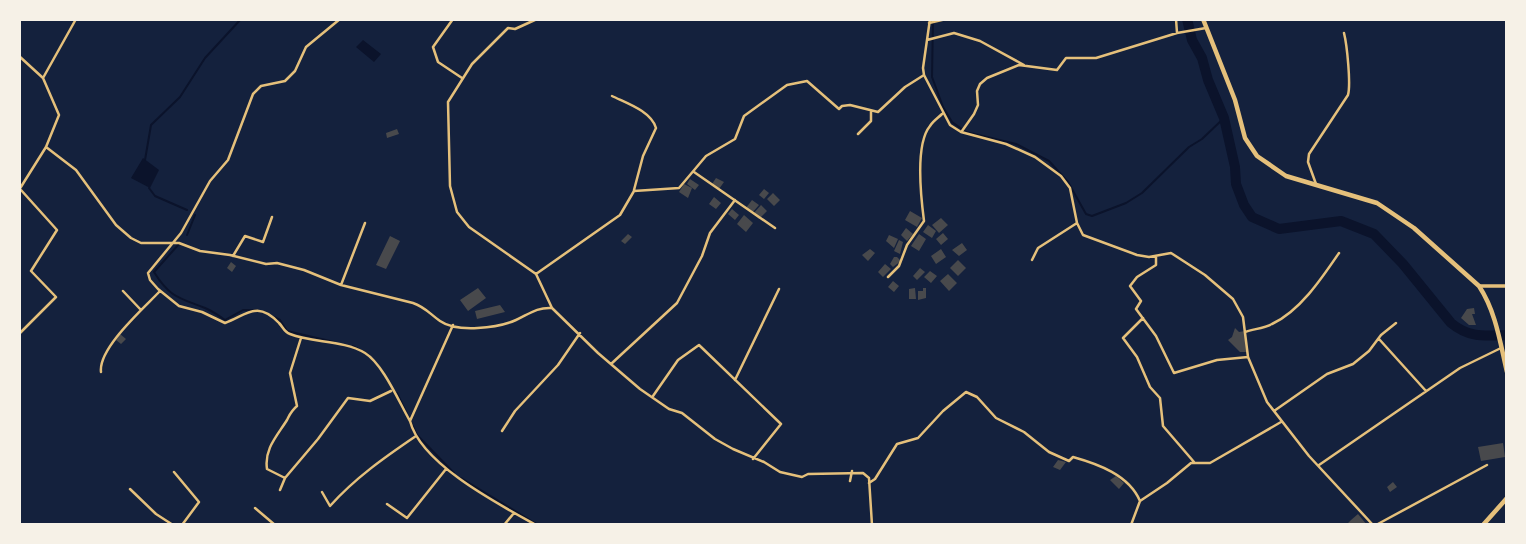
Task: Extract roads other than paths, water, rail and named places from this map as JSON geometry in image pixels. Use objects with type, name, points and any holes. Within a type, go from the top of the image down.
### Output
[{"type":"main road","points":[[1203,19],[1235,100],[1245,138],[1251,148],[1264,162],[1286,176],[1377,203],[1414,228],[1479,286],[1490,304],[1507,372]]},
{"type":"main road","points":[[1479,286],[1507,286]]},
{"type":"main road","points":[[1483,525],[1504,506],[1507,498]]},
{"type":"street","points":[[43,78],[76,19]]},
{"type":"street","points":[[340,19],[306,47],[295,71],[285,81],[261,86],[253,94],[231,155],[210,181],[174,243],[148,273],[150,280],[182,307],[202,312],[225,323],[247,311],[261,312],[277,321],[284,330],[366,354],[375,362],[416,436],[446,469],[453,476],[536,525]]},
{"type":"street","points":[[453,19],[433,47],[438,62],[462,78]]},
{"type":"street","points":[[537,19],[515,29],[508,28],[472,64],[448,102],[450,186],[457,212],[469,227],[536,274],[552,307],[611,364],[669,409],[682,413],[715,439],[780,472],[802,477],[808,474],[852,471],[863,473],[869,478],[872,525]]},
{"type":"street","points":[[946,19],[930,21],[923,68],[942,114],[950,125],[1006,144],[1049,166],[1070,188],[1077,223],[1083,235],[1122,251],[1149,257],[1171,253],[1233,299],[1243,317],[1248,357],[1259,387],[1274,411],[1318,466],[1375,525],[1487,465]]},
{"type":"street","points":[[1176,19],[1177,33]]},
{"type":"street","points":[[927,39],[954,33],[980,41],[1024,65],[1057,70],[1066,58],[1097,58],[1177,33],[1206,28]]},
{"type":"street","points":[[1316,184],[1308,162],[1309,154],[1348,95],[1350,86],[1346,59],[1348,48],[1344,33]]},
{"type":"street","points":[[19,57],[43,78],[59,116],[46,147],[20,190],[57,230],[31,271],[57,297],[19,334]]},
{"type":"street","points":[[962,130],[978,105],[977,92],[980,84],[1007,68],[1024,65]]},
{"type":"street","points":[[634,191],[677,190],[706,156],[735,139],[744,116],[787,85],[807,81],[839,109],[850,105],[872,112],[883,110],[905,87],[924,75]]},
{"type":"street","points":[[536,274],[620,215],[634,191],[643,156],[656,128],[654,121],[612,96]]},
{"type":"street","points":[[858,134],[870,121],[872,112]]},
{"type":"street","points":[[888,277],[899,265],[907,245],[924,221],[921,202],[922,143],[929,127],[942,114]]},
{"type":"street","points":[[46,147],[76,170],[116,225],[131,238],[147,243],[174,243],[265,264],[286,265],[341,285],[413,303],[424,307],[442,323],[463,328],[487,328],[517,320],[541,307],[552,307]]},
{"type":"street","points":[[694,172],[775,228]]},
{"type":"street","points":[[611,364],[677,303],[702,256],[710,233],[735,200]]},
{"type":"street","points":[[233,256],[245,236],[262,242],[272,217]]},
{"type":"street","points":[[341,285],[365,223]]},
{"type":"street","points":[[1031,260],[1038,248],[1077,223]]},
{"type":"street","points":[[1245,332],[1272,324],[1294,308],[1324,276],[1339,253]]},
{"type":"street","points":[[1157,256],[1156,265],[1130,286],[1141,302],[1136,309],[1156,336],[1174,373],[1217,360],[1248,357]]},
{"type":"street","points":[[735,380],[779,289]]},
{"type":"street","points":[[123,291],[141,310]]},
{"type":"street","points":[[101,372],[103,357],[160,291]]},
{"type":"street","points":[[1143,318],[1123,338],[1137,357],[1152,391],[1160,398],[1163,426],[1194,462]]},
{"type":"street","points":[[1274,411],[1327,374],[1353,364],[1396,323]]},
{"type":"street","points":[[410,421],[454,325]]},
{"type":"street","points":[[502,431],[515,411],[558,365],[580,334]]},
{"type":"street","points":[[285,478],[267,469],[267,455],[290,411],[297,406],[290,373],[301,336]]},
{"type":"street","points":[[1379,339],[1426,391]]},
{"type":"street","points":[[653,396],[678,360],[699,345],[780,424],[753,459]]},
{"type":"street","points":[[1318,466],[1460,368],[1501,348]]},
{"type":"street","points":[[279,490],[285,478],[348,398],[370,401],[392,390]]},
{"type":"street","points":[[869,483],[875,479],[897,444],[918,438],[963,392],[970,392],[996,418],[1024,432],[1055,455],[1069,461],[1073,457],[1114,473],[1133,489],[1140,500]]},
{"type":"street","points":[[1130,525],[1140,500],[1194,462],[1210,463],[1282,422]]},
{"type":"street","points":[[322,492],[331,506],[350,484],[416,436]]},
{"type":"street","points":[[387,504],[407,518],[446,469]]},
{"type":"street","points":[[850,481],[852,471]]},
{"type":"street","points":[[174,472],[199,502],[182,525]]},
{"type":"street","points":[[130,489],[156,514],[173,525]]},
{"type":"street","points":[[255,508],[275,525]]},
{"type":"street","points":[[504,525],[514,513]]},
{"type":"water","points":[[363,40],[381,54],[374,62],[356,47]]},
{"type":"water","points":[[143,158],[159,170],[150,188],[131,178]]},
{"type":"waterway","points":[[145,160],[151,125],[180,97],[205,58],[241,19]]},
{"type":"waterway","points":[[933,19],[932,77],[943,107],[952,122],[966,132],[1016,144],[1049,161],[1068,182],[1086,214],[1092,216],[1126,203],[1142,193],[1189,147],[1202,139],[1224,118]]},
{"type":"waterway","points":[[1187,19],[1192,40],[1202,58],[1224,118],[1236,184],[1252,217],[1279,229],[1341,221],[1374,234],[1403,264],[1451,323],[1471,334],[1507,335]]},
{"type":"waterway","points":[[149,188],[155,196],[187,210]]},
{"type":"waterway","points":[[187,235],[195,215]]},
{"type":"waterway","points":[[179,244],[154,272],[171,292],[225,320],[243,310],[256,310]]},
{"type":"waterway","points":[[274,317],[280,320],[287,331],[334,342]]},
{"type":"waterway","points":[[353,346],[369,355]]},
{"type":"waterway","points":[[397,393],[417,435],[454,473]]},
{"type":"waterway","points":[[461,478],[538,525]]}]
